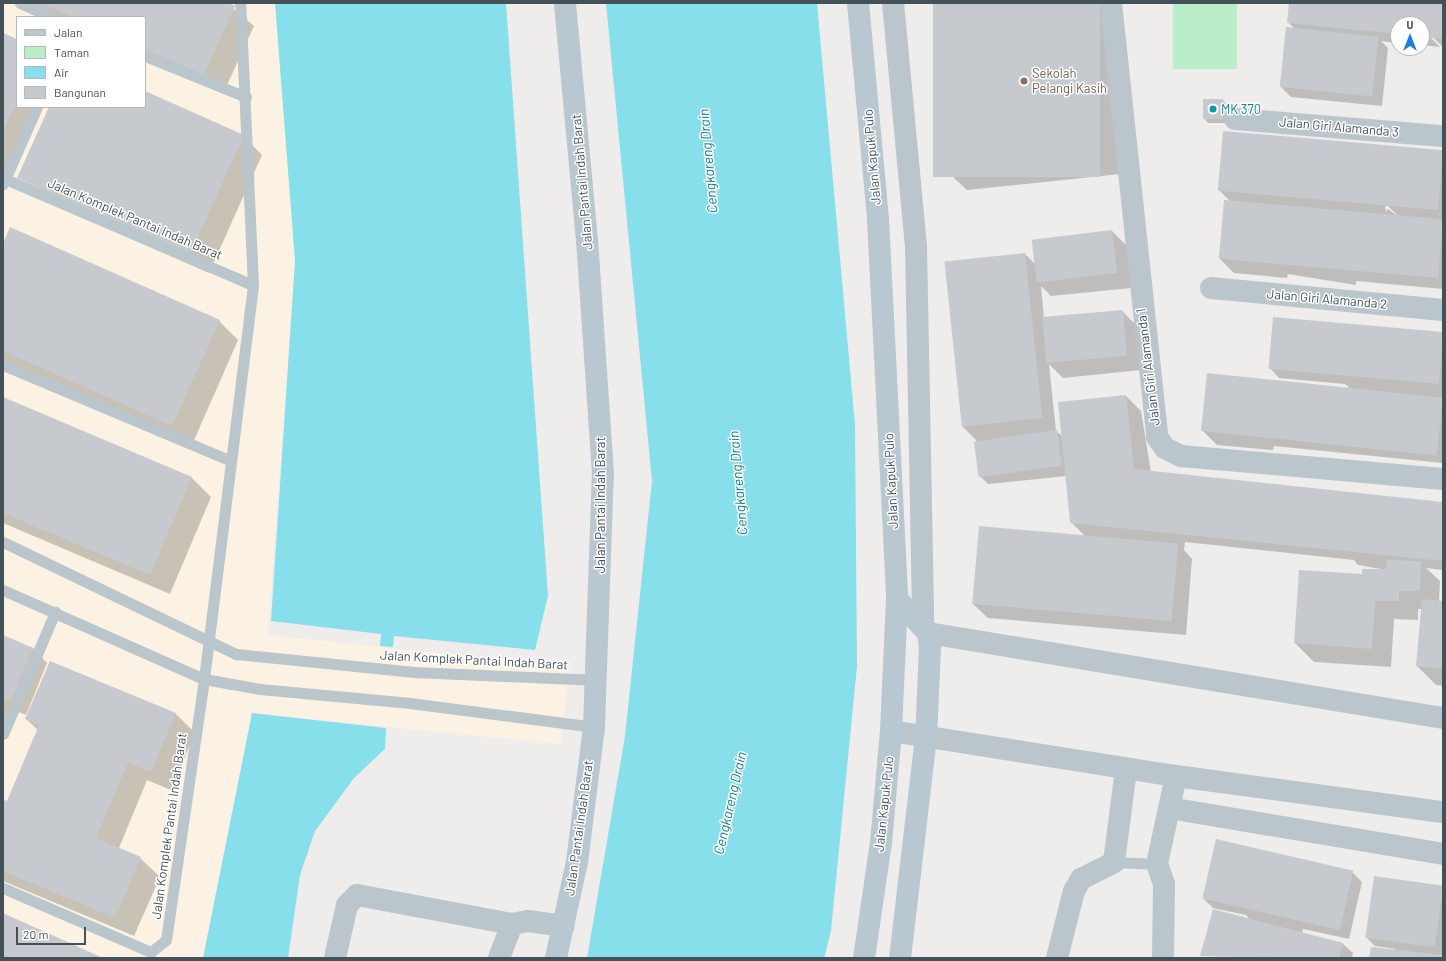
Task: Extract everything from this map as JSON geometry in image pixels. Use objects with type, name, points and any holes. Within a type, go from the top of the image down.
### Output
[{"type":"main road","name":"Jalan Pantai Indah Barat","points":[[556,958],[577,862],[594,728],[598,680],[603,474],[587,241],[565,3]]},
{"type":"main road","name":"Jalan Kapuk Pulo","points":[[858,3],[878,219],[897,599],[891,731],[881,842],[864,958]]},
{"type":"main road","points":[[897,599],[926,629],[926,738],[900,958]]},
{"type":"street","points":[[894,3],[916,246],[926,629],[1443,718]]},
{"type":"street","name":"Jalan Giri Alamanda 1","points":[[1111,3],[1157,437],[1165,448],[1181,456],[1443,479]]},
{"type":"street","name":"Jalan Giri Alamanda 3","points":[[1235,119],[1443,136]]},
{"type":"street","name":"Jalan Giri Alamanda 2","points":[[1211,288],[1443,310]]},
{"type":"street","points":[[891,731],[926,738],[1126,769],[1443,812]]},
{"type":"street","points":[[1057,958],[1074,891],[1081,879],[1114,862],[1126,769]]},
{"type":"street","points":[[1163,958],[1164,884],[1157,864],[1176,776]]},
{"type":"street","points":[[1169,808],[1443,854]]},
{"type":"street","points":[[335,958],[347,905],[357,894],[512,924],[528,921],[564,926]]},
{"type":"street","points":[[499,958],[512,924]]},
{"type":"lane","points":[[20,3],[50,16]]},
{"type":"lane","name":"Jalan Komplek Pantai Indah Barat","points":[[3,888],[151,952],[159,948],[166,940],[209,642],[253,285],[246,97],[240,3]]},
{"type":"lane","points":[[146,56],[246,97]]},
{"type":"lane","name":"Jalan Komplek Pantai Indah Barat","points":[[37,108],[4,181],[253,285]]},
{"type":"lane","points":[[3,365],[231,461]]},
{"type":"lane","name":"Jalan Komplek Pantai Indah Barat","points":[[3,542],[227,652],[266,658],[507,678],[598,680]]},
{"type":"lane","points":[[3,590],[204,679],[260,689],[410,703],[594,728]]},
{"type":"lane","points":[[3,734],[55,612]]},
{"type":"lane","points":[[1114,862],[1157,864]]},
{"type":"shaded area","points":[[3,3],[275,3],[295,261],[268,635],[569,667],[561,744],[252,713],[203,958],[3,958]]},
{"type":"green space","points":[[1173,3],[1237,3],[1237,69],[1173,69]]},
{"type":"water","points":[[275,3],[506,3],[548,596],[535,650],[394,636],[393,647],[380,646],[381,634],[271,621],[295,261]]},
{"type":"water","name":"Cengkareng Drain","points":[[606,3],[817,3],[855,425],[857,666],[831,931],[824,958],[587,958],[625,736],[652,481]]},
{"type":"water","points":[[252,713],[386,728],[385,749],[354,778],[315,831],[300,875],[288,958],[203,958]]},
{"type":"building","points":[[41,3],[229,3],[235,6],[204,75],[146,49],[146,16],[71,16]]},
{"type":"building","name":"Sekolah Pelangi Kasih","points":[[933,3],[1100,3],[1100,177],[933,177]]},
{"type":"building","points":[[1289,3],[1443,3],[1443,39],[1430,38],[1430,16],[1390,16],[1390,33],[1287,23]]},
{"type":"building","points":[[1286,27],[1378,37],[1372,96],[1280,87]]},
{"type":"building","points":[[3,33],[16,39],[16,103],[3,132]]},
{"type":"building","points":[[146,91],[244,135],[190,255],[17,178],[49,108],[146,108]]},
{"type":"building","name":"MK 370","points":[[1203,99],[1223,99],[1223,119],[1203,119]]},
{"type":"building","points":[[1223,131],[1443,150],[1438,210],[1218,191]]},
{"type":"building","points":[[1224,200],[1443,219],[1438,278],[1219,259]]},
{"type":"building","points":[[10,227],[220,320],[172,426],[3,351],[3,243]]},
{"type":"building","points":[[1112,230],[1117,273],[1037,283],[1032,240]]},
{"type":"building","points":[[1025,253],[1042,418],[962,427],[944,261]]},
{"type":"building","points":[[1123,310],[1127,356],[1046,363],[1042,317]]},
{"type":"building","points":[[1273,317],[1443,332],[1439,384],[1268,369]]},
{"type":"building","points":[[1207,373],[1443,398],[1437,455],[1201,431]]},
{"type":"building","points":[[1126,395],[1134,469],[1443,502],[1443,561],[1070,523],[1058,402]]},
{"type":"building","points":[[3,397],[192,477],[150,575],[3,513]]},
{"type":"building","points":[[1057,430],[1062,466],[979,477],[974,442]]},
{"type":"building","points":[[979,526],[1178,543],[1171,621],[972,604]]},
{"type":"building","points":[[1387,560],[1421,561],[1420,591],[1399,591],[1399,601],[1375,601],[1372,649],[1294,643],[1299,570],[1362,574],[1362,569],[1386,569]]},
{"type":"building","points":[[1422,599],[1443,601],[1443,669],[1416,666]]},
{"type":"building","points":[[3,635],[33,648],[11,701],[3,698]]},
{"type":"building","points":[[50,661],[176,713],[151,772],[128,762],[96,838],[141,857],[115,918],[3,871],[3,799],[7,801],[39,725],[25,719]]},
{"type":"building","points":[[1216,839],[1353,871],[1340,930],[1202,898]]},
{"type":"building","points":[[1374,876],[1443,886],[1435,947],[1365,937]]},
{"type":"building","points":[[1213,909],[1343,943],[1339,958],[1200,956]]},
{"type":"building","points":[[3,913],[103,958],[3,958]]},
{"type":"building","points":[[1371,947],[1443,955],[1443,958],[1369,958]]},
{"type":"place","name":"Sekolah Pelangi Kasih","points":[[1024,81]]},
{"type":"place","name":"MK 370","points":[[1213,109]]}]
